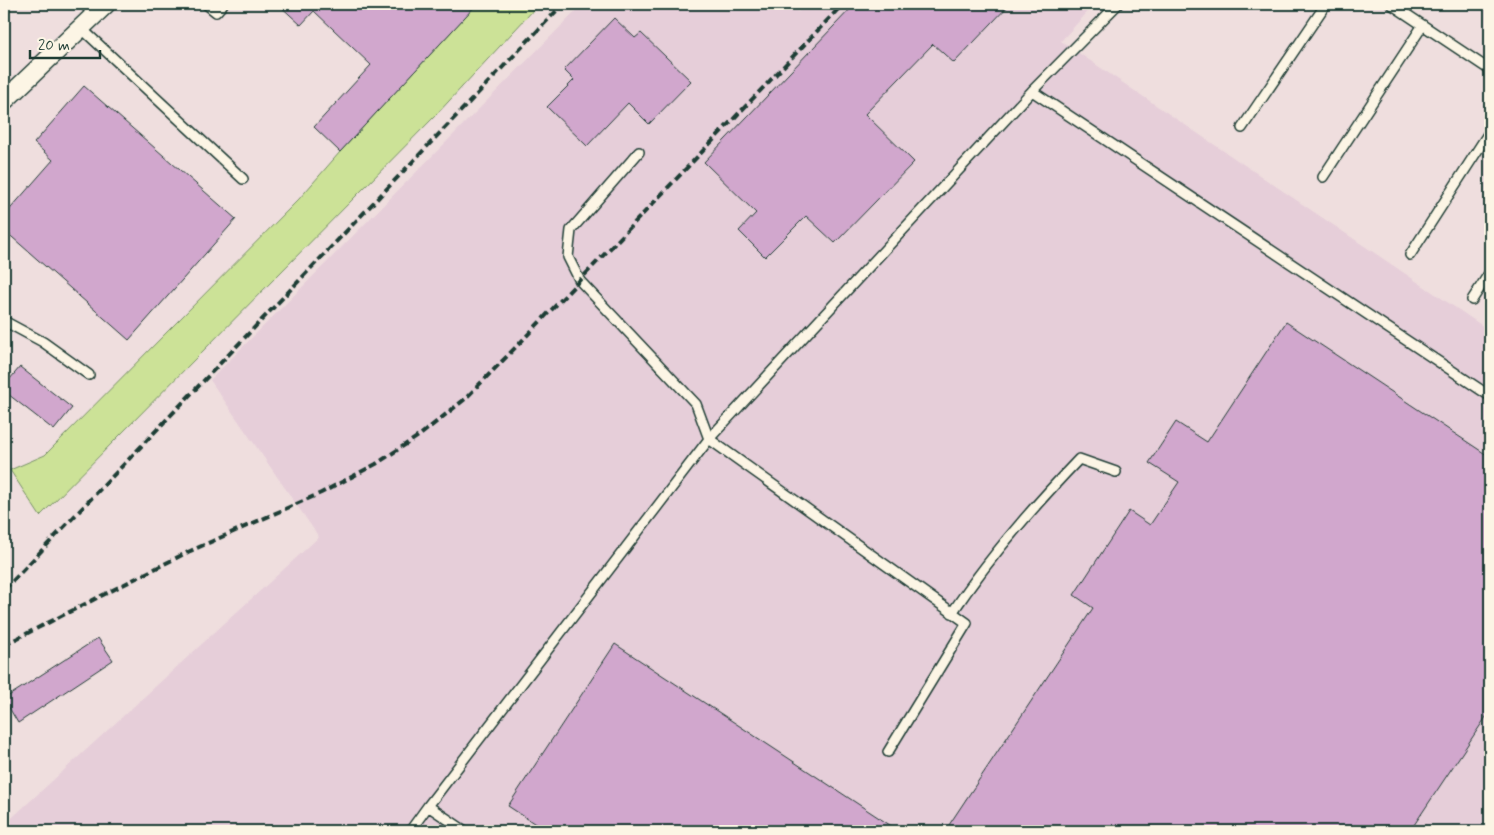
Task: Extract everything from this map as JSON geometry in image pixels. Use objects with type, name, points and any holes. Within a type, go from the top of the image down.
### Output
[{"type":"street","points":[[4,101],[81,28],[95,8]]},
{"type":"lane","points":[[206,4],[216,12],[223,4]]},
{"type":"lane","points":[[410,831],[709,439],[1032,91],[1118,4]]},
{"type":"lane","points":[[1242,128],[1326,4]]},
{"type":"lane","points":[[1391,4],[1489,66]]},
{"type":"lane","points":[[1323,176],[1423,25]]},
{"type":"lane","points":[[81,28],[243,179]]},
{"type":"lane","points":[[1032,91],[1490,396]]},
{"type":"lane","points":[[1410,255],[1490,131]]},
{"type":"lane","points":[[639,152],[571,230],[568,257],[580,281],[696,404],[709,439],[967,623],[888,752]]},
{"type":"lane","points":[[1472,300],[1490,272]]},
{"type":"lane","points":[[4,321],[43,342],[89,375]]},
{"type":"lane","points":[[952,613],[1035,505],[1079,458],[1116,472]]},
{"type":"lane","points":[[428,806],[465,831]]},
{"type":"shaded area","points":[[583,4],[788,4],[798,12],[805,4],[1095,4],[1061,41],[1490,331],[1490,831],[4,831],[4,825],[319,537],[210,380]]},
{"type":"green space","points":[[477,4],[539,4],[436,115],[40,516],[10,470],[45,455],[299,199]]},
{"type":"building","points":[[278,4],[477,4],[340,152],[314,127],[371,65],[314,11],[301,25]]},
{"type":"building","points":[[855,4],[1010,4],[954,63],[933,44],[865,114],[914,162],[835,243],[806,216],[765,257],[739,231],[756,213],[704,162]]},
{"type":"building","points":[[614,18],[635,38],[641,33],[691,81],[649,124],[628,103],[587,146],[547,107],[574,80],[564,70]]},
{"type":"building","points":[[84,86],[236,219],[129,340],[4,230],[4,216],[53,160],[34,143]]},
{"type":"building","points":[[1286,322],[1490,457],[1490,711],[1410,831],[945,831],[1093,608],[1074,595],[1129,511],[1150,525],[1179,482],[1149,463],[1176,422],[1207,442]]},
{"type":"building","points":[[20,367],[72,408],[54,430],[4,391],[4,386]]},
{"type":"building","points":[[98,638],[113,660],[18,723],[4,699]]},
{"type":"building","points":[[615,644],[899,831],[546,831],[508,806]]},
{"type":"railway","points":[[4,590],[563,4]]},
{"type":"railway","points":[[4,645],[188,552],[321,493],[376,464],[420,435],[465,399],[843,4]]}]
